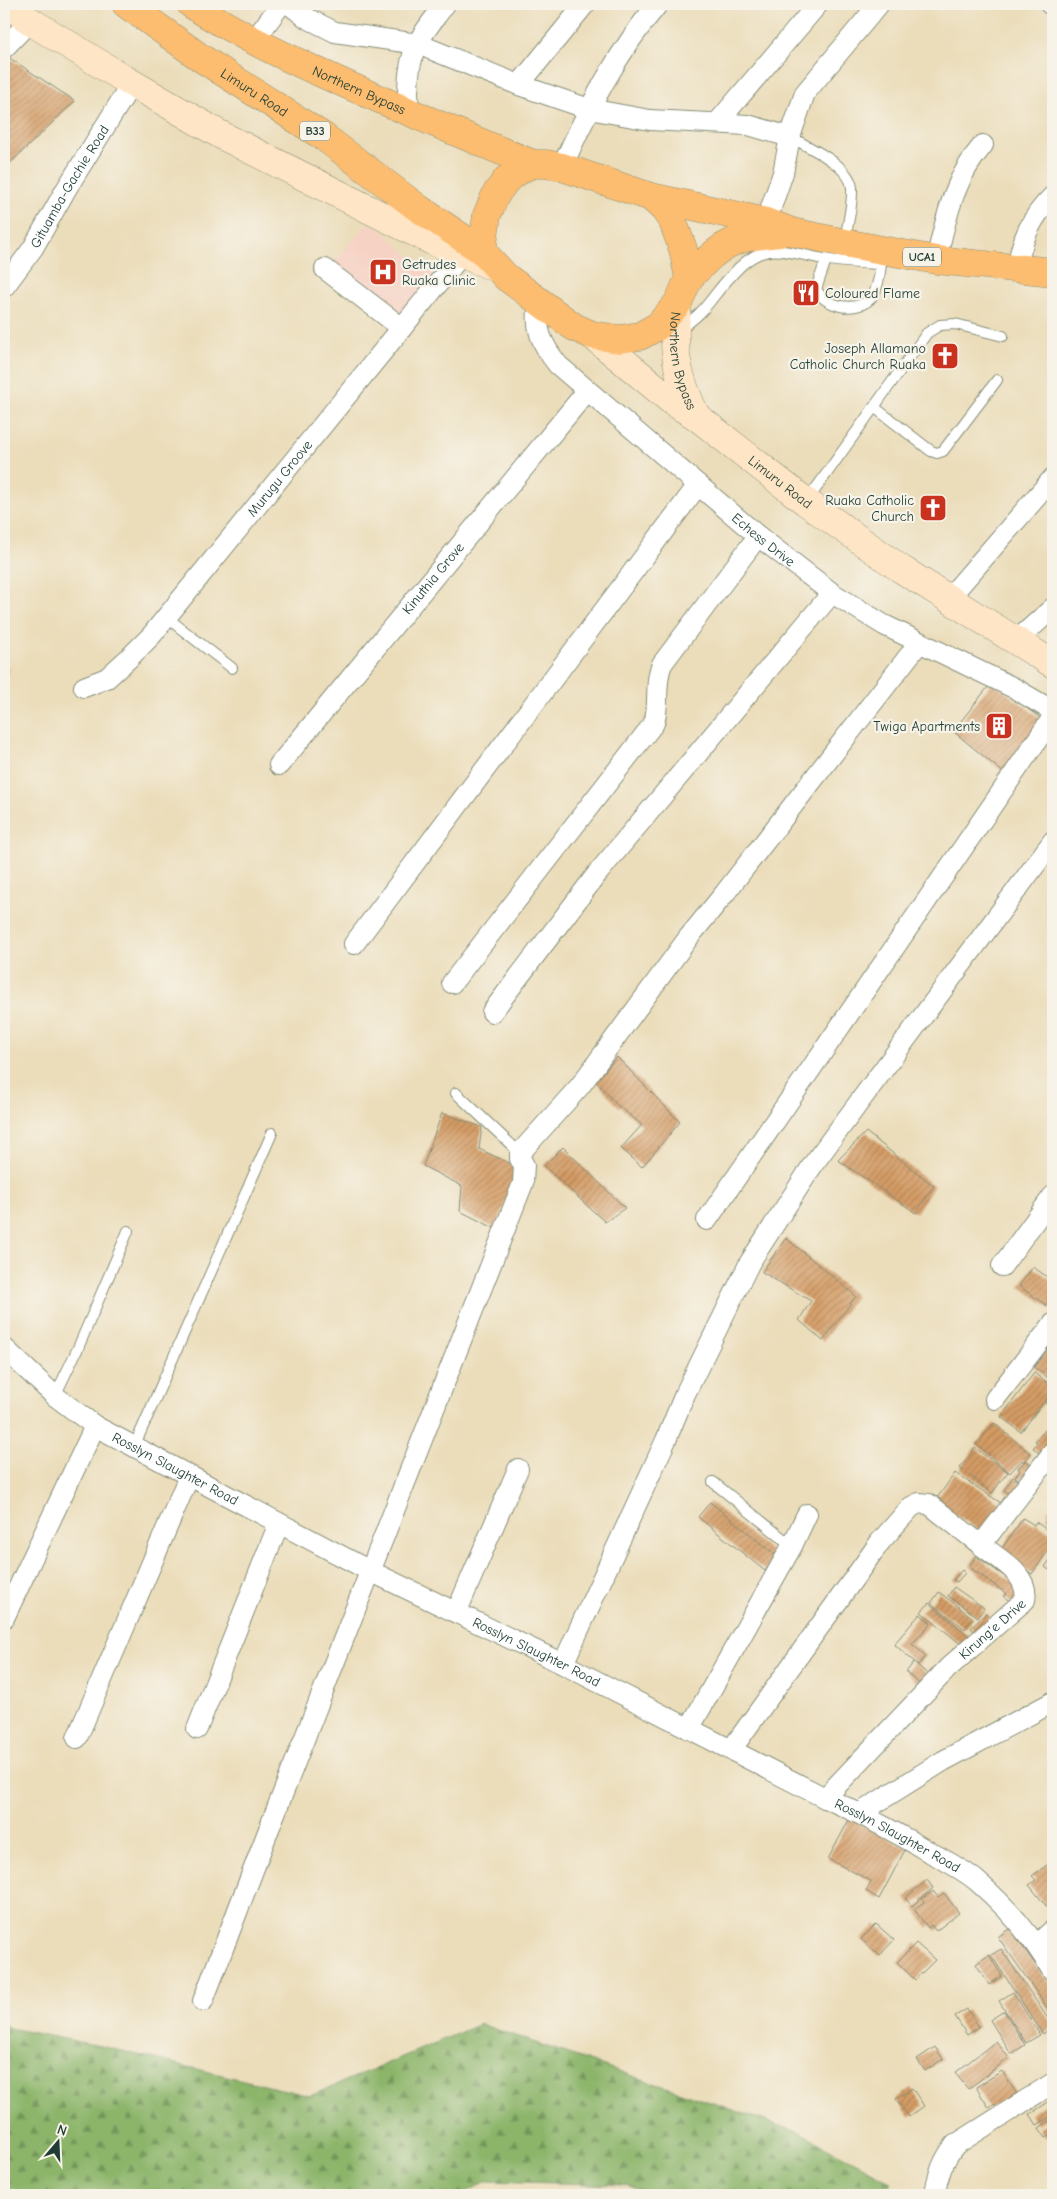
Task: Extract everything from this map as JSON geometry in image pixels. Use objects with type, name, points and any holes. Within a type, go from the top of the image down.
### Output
[{"type":"main road","points":[[8,4],[30,21],[221,135],[432,241],[480,258],[487,215],[496,194],[507,179],[523,168],[533,164]]},
{"type":"main road","name":"Limuru Road","points":[[126,4],[201,58],[324,137],[418,208],[480,258]]},
{"type":"main road","name":"Northern Bypass","points":[[190,4],[253,42],[408,112],[533,164],[562,167],[651,197],[766,222],[801,241]]},
{"type":"main road","name":"Northern Bypass","points":[[651,197],[664,209],[673,222],[683,249],[689,278]]},
{"type":"main road","name":"Northern Bypass","points":[[696,416],[681,386],[676,360],[675,332],[678,304],[689,278],[718,249],[730,242],[746,236],[801,241],[858,254],[1053,272]]},
{"type":"main road","name":"Northern Bypass","points":[[480,258],[574,327],[592,335],[618,339],[640,336],[658,326],[678,304]]},
{"type":"main road","name":"Limuru Road","points":[[592,335],[673,402],[696,416],[806,502],[948,599],[1053,664]]},
{"type":"street","points":[[253,42],[281,4]]},
{"type":"street","points":[[289,4],[307,18],[335,32],[418,44],[519,85],[589,108],[650,120],[748,125],[790,137]]},
{"type":"street","points":[[408,112],[407,90],[410,69],[418,44],[445,4]]},
{"type":"street","points":[[519,85],[585,4]]},
{"type":"street","points":[[562,167],[589,108],[636,30],[658,4]]},
{"type":"street","points":[[718,122],[818,4]]},
{"type":"street","points":[[766,222],[783,173],[790,137],[805,93],[879,4]]},
{"type":"street","points":[[4,48],[30,21]]},
{"type":"street","name":"Gituamba-Gachie Road","points":[[4,287],[33,248],[132,83]]},
{"type":"street","points":[[936,260],[951,199],[963,171],[983,145]]},
{"type":"street","points":[[1016,268],[1021,243],[1044,205],[1053,196]]},
{"type":"street","name":"Murugu Groove","points":[[84,687],[107,678],[129,658],[166,617],[402,328],[480,258]]},
{"type":"street","points":[[325,269],[402,328]]},
{"type":"street","name":"Echess Drive","points":[[539,302],[537,314],[538,332],[545,348],[558,365],[758,536],[832,593],[884,625],[1014,688],[1053,712]]},
{"type":"street","name":"Kinuthia Grove","points":[[279,765],[587,391]]},
{"type":"street","points":[[948,599],[1053,478]]},
{"type":"street","points":[[354,944],[698,485]]},
{"type":"street","points":[[452,983],[654,723],[657,711],[659,672],[662,664],[758,536]]},
{"type":"street","points":[[492,1012],[597,874],[832,593]]},
{"type":"street","points":[[1016,641],[1053,608]]},
{"type":"street","points":[[203,2001],[523,1183],[524,1165],[520,1159],[520,1153],[580,1086],[689,937],[919,643]]},
{"type":"street","points":[[707,1220],[1053,717]]},
{"type":"street","points":[[563,1664],[666,1440],[685,1394],[750,1262],[814,1163],[1053,841]]},
{"type":"street","points":[[1002,1266],[1053,1196]]},
{"type":"street","points":[[995,1398],[1053,1324]]},
{"type":"street","name":"Rosslyn Slaughter Road","points":[[4,1348],[55,1396],[95,1426],[370,1571],[457,1611],[825,1798],[860,1813],[977,1881],[1037,1944],[1053,1972]]},
{"type":"street","points":[[4,1618],[95,1426]]},
{"type":"street","points":[[981,1545],[1053,1452]]},
{"type":"street","points":[[457,1611],[518,1469]]},
{"type":"street","points":[[78,1738],[189,1476]]},
{"type":"street","name":"Kirung'e Drive","points":[[731,1750],[880,1542],[911,1507],[919,1503],[930,1504],[1017,1573],[1027,1590],[1025,1600],[950,1667],[825,1798]]},
{"type":"street","points":[[690,1729],[792,1546],[807,1514]]},
{"type":"street","points":[[197,1729],[279,1523]]},
{"type":"street","points":[[860,1813],[943,1761],[1053,1702]]},
{"type":"street","points":[[1037,1944],[1053,1930]]},
{"type":"street","points":[[935,2195],[937,2180],[945,2157],[955,2145],[1053,2083]]},
{"type":"lane","points":[[790,137],[840,166],[848,176],[852,186],[858,254],[871,299],[863,303],[843,307],[826,302],[819,296],[816,289],[858,254]]},
{"type":"lane","points":[[675,332],[695,320],[713,300],[730,276],[746,261],[760,254],[774,250],[784,250],[801,241]]},
{"type":"lane","points":[[806,502],[927,333],[940,325],[955,324],[1003,336]]},
{"type":"lane","points":[[874,407],[931,451],[937,453],[942,451],[997,380]]},
{"type":"lane","points":[[166,617],[232,668]]},
{"type":"lane","points":[[456,1093],[520,1153]]},
{"type":"lane","points":[[134,1447],[272,1133]]},
{"type":"lane","points":[[55,1396],[78,1348],[128,1231]]},
{"type":"lane","points":[[713,1482],[792,1546]]},
{"type":"shaded area","name":"Getrudes Ruaka Clinic","points":[[370,221],[435,277],[396,318],[330,267]]},
{"type":"green space","points":[[4,2024],[9,2028],[105,2047],[310,2096],[480,2024],[798,2132],[892,2182],[883,2195],[651,2195],[627,2185],[487,2181],[461,2195],[4,2195]]},
{"type":"building","points":[[8,57],[75,101],[4,169],[4,62]]},
{"type":"building","points":[[4,667],[9,669],[4,681]]},
{"type":"building","name":"Twiga Apartments","points":[[992,682],[1044,721],[1005,774],[953,731]]},
{"type":"building","points":[[617,1057],[680,1122],[642,1167],[621,1148],[642,1125],[616,1104],[596,1081]]},
{"type":"building","points":[[442,1113],[482,1127],[479,1149],[518,1167],[496,1229],[460,1211],[462,1186],[423,1166]]},
{"type":"building","points":[[866,1132],[934,1186],[916,1213],[838,1160]]},
{"type":"building","points":[[563,1147],[625,1208],[605,1222],[544,1166]]},
{"type":"building","points":[[786,1238],[856,1296],[823,1341],[799,1320],[811,1301],[762,1272]]},
{"type":"building","points":[[1033,1267],[1053,1281],[1053,1310],[1019,1286]]},
{"type":"building","points":[[1049,1347],[1053,1350],[1053,1382],[1034,1367]]},
{"type":"building","points":[[1034,1373],[1053,1387],[1053,1390],[1021,1432],[1001,1417]]},
{"type":"building","points":[[1053,1392],[1053,1409],[1045,1403]]},
{"type":"building","points":[[994,1423],[1031,1454],[1024,1462],[1022,1460],[1010,1473],[976,1444]]},
{"type":"building","points":[[1049,1426],[1053,1430],[1053,1440],[1042,1455],[1033,1448],[1038,1442],[1035,1441]]},
{"type":"building","points":[[975,1448],[1008,1472],[992,1493],[960,1468]]},
{"type":"building","points":[[1026,1460],[1033,1467],[1019,1481],[1015,1476],[1020,1471],[1018,1468]]},
{"type":"building","points":[[955,1473],[1004,1505],[985,1534],[935,1501]]},
{"type":"building","points":[[1013,1477],[1022,1484],[1013,1497],[1004,1490]]},
{"type":"building","points":[[710,1502],[777,1556],[765,1571],[698,1517]]},
{"type":"building","points":[[1053,1504],[1053,1522],[1047,1517],[1049,1513],[1047,1512]]},
{"type":"building","points":[[1023,1518],[1034,1525],[1036,1522],[1053,1534],[1051,1536],[1053,1543],[1032,1574],[1000,1551]]},
{"type":"building","points":[[1053,1555],[1053,1573],[1045,1567]]},
{"type":"building","points":[[976,1556],[1025,1591],[1016,1605],[1004,1597],[1007,1594],[969,1567]]},
{"type":"building","points":[[962,1570],[965,1573],[957,1582],[953,1580]]},
{"type":"building","points":[[954,1587],[984,1608],[978,1617],[948,1596]]},
{"type":"building","points":[[939,1592],[973,1618],[965,1629],[931,1603]]},
{"type":"building","points":[[929,1603],[974,1640],[967,1649],[921,1612]]},
{"type":"building","points":[[986,1613],[995,1622],[979,1637],[971,1628]]},
{"type":"building","points":[[920,1614],[931,1623],[912,1644],[926,1656],[918,1665],[894,1644]]},
{"type":"building","points":[[914,1662],[931,1677],[923,1687],[906,1672]]},
{"type":"building","points":[[850,1818],[906,1848],[879,1899],[866,1891],[871,1881],[828,1859]]},
{"type":"building","points":[[1053,1857],[1053,1902],[1047,1907],[1029,1885],[1036,1880],[1032,1876],[1051,1862],[1050,1860]]},
{"type":"building","points":[[927,1880],[933,1888],[912,1906],[905,1898]]},
{"type":"building","points":[[933,1891],[938,1897],[944,1893],[959,1913],[936,1931],[931,1925],[928,1928],[914,1909],[924,1902],[922,1899]]},
{"type":"building","points":[[876,1924],[894,1940],[879,1956],[861,1939]]},
{"type":"building","points":[[1010,1928],[1053,1990],[1053,2016],[998,1937]]},
{"type":"building","points":[[916,1943],[935,1960],[915,1980],[897,1962]]},
{"type":"building","points":[[1001,1949],[1053,2026],[1043,2034],[991,1955]]},
{"type":"building","points":[[989,1955],[1002,1976],[989,1985],[976,1964]]},
{"type":"building","points":[[1013,1992],[1040,2035],[1026,2043],[999,2001]]},
{"type":"building","points":[[967,2009],[979,2027],[967,2035],[955,2016]]},
{"type":"building","points":[[1004,2011],[1025,2045],[1011,2054],[990,2020]]},
{"type":"building","points":[[996,2041],[1009,2058],[968,2089],[955,2073]]},
{"type":"building","points":[[935,2047],[943,2059],[925,2071],[917,2059]]},
{"type":"building","points":[[1002,2071],[1017,2094],[997,2107],[995,2104],[989,2108],[976,2087]]},
{"type":"building","points":[[912,2088],[924,2106],[909,2117],[896,2099]]},
{"type":"building","points":[[1053,2099],[1053,2115],[1037,2125],[1030,2114]]},
{"type":"building","points":[[1053,2118],[1053,2133],[1046,2138],[1039,2128]]},
{"type":"place","name":"Getrudes Ruaka Clinic","points":[[383,272]]},
{"type":"place","name":"Coloured Flame","points":[[806,293]]},
{"type":"place","name":"Joseph Allamano Catholic Church Ruaka","points":[[945,356]]},
{"type":"place","name":"Ruaka Catholic Church","points":[[933,508]]},
{"type":"place","name":"Twiga Apartments","points":[[999,726]]}]
